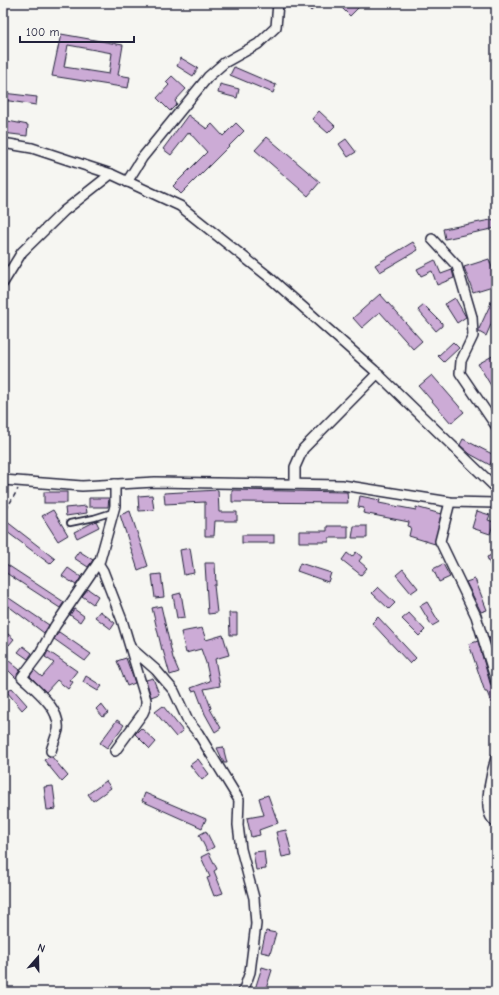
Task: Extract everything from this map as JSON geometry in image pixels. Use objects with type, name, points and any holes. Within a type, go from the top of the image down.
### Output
[{"type":"street","points":[[127,182],[142,158],[208,77],[224,63],[258,44],[276,27],[278,3]]},
{"type":"street","points":[[3,143],[32,148],[111,174],[180,206],[269,277],[378,373],[496,488]]},
{"type":"street","points":[[3,283],[22,252],[64,211],[111,174]]},
{"type":"street","points":[[432,239],[457,266],[472,317],[473,336],[461,361],[460,373],[496,426]]},
{"type":"street","points":[[295,484],[295,467],[303,449],[378,373]]},
{"type":"street","points":[[3,480],[82,486],[155,482],[342,485],[450,502],[496,503]]},
{"type":"street","points":[[51,751],[58,730],[57,715],[51,706],[22,677],[40,654],[55,626],[100,560],[114,511],[115,484]]},
{"type":"street","points":[[450,502],[440,541],[476,616],[496,681]]},
{"type":"street","points":[[98,563],[103,571],[114,599],[131,648],[141,680],[146,706],[115,752]]},
{"type":"street","points":[[131,648],[156,670],[174,690],[188,721],[198,733],[239,800],[238,825],[241,849],[254,898],[256,924],[250,972],[243,992]]},
{"type":"street","points":[[496,758],[491,774],[489,802],[490,815],[496,823]]},
{"type":"lane","points":[[70,523],[94,518],[114,511]]},
{"type":"path","points":[[3,514],[21,482]]},
{"type":"building","points":[[304,3],[320,3],[311,11]]},
{"type":"building","points":[[337,3],[363,3],[350,16]]},
{"type":"building","points":[[61,34],[123,45],[118,75],[130,77],[128,88],[52,76]],"holes":[[[68,45],[112,53],[109,74],[64,67]]]},
{"type":"building","points":[[181,58],[198,68],[193,76],[177,66]]},
{"type":"building","points":[[234,67],[276,85],[273,93],[230,75]]},
{"type":"building","points":[[172,76],[186,89],[175,101],[177,104],[170,111],[157,98],[169,85],[166,82]]},
{"type":"building","points":[[220,84],[239,89],[237,98],[218,93]]},
{"type":"building","points":[[3,93],[37,97],[36,105],[3,100]]},
{"type":"building","points":[[319,111],[335,126],[328,133],[312,119]]},
{"type":"building","points":[[188,115],[207,129],[212,124],[223,136],[236,123],[244,131],[181,194],[173,186],[207,152],[189,132],[171,155],[163,149]]},
{"type":"building","points":[[3,120],[28,125],[27,136],[3,133]]},
{"type":"building","points":[[267,137],[320,182],[308,196],[255,150]]},
{"type":"building","points":[[346,139],[356,152],[348,157],[339,144]]},
{"type":"building","points":[[496,219],[496,228],[445,239],[443,229]]},
{"type":"building","points":[[413,242],[418,250],[380,272],[375,265]]},
{"type":"building","points":[[489,259],[496,279],[496,285],[473,292],[464,267]]},
{"type":"building","points":[[435,260],[441,274],[452,270],[454,278],[437,285],[432,271],[421,276],[417,269]]},
{"type":"building","points":[[496,292],[496,313],[486,336],[479,332],[479,329]]},
{"type":"building","points":[[380,294],[422,341],[413,349],[380,312],[362,328],[353,318]]},
{"type":"building","points":[[455,298],[466,317],[457,323],[445,304]]},
{"type":"building","points":[[424,305],[442,323],[442,326],[436,331],[418,310]]},
{"type":"building","points":[[453,342],[459,348],[444,362],[438,356]]},
{"type":"building","points":[[496,354],[496,394],[478,364]]},
{"type":"building","points":[[432,375],[464,412],[451,423],[419,386]]},
{"type":"building","points":[[463,439],[494,455],[490,465],[470,454],[460,445]]},
{"type":"building","points":[[218,490],[219,512],[237,512],[237,521],[215,521],[214,536],[205,536],[205,502],[165,504],[164,493]]},
{"type":"building","points":[[232,490],[347,492],[348,503],[232,502]]},
{"type":"building","points":[[44,492],[67,492],[67,503],[44,503]]},
{"type":"building","points":[[152,495],[154,510],[139,511],[138,496]]},
{"type":"building","points":[[360,496],[380,500],[379,503],[416,510],[416,507],[441,514],[435,544],[409,536],[411,527],[408,526],[409,522],[363,513],[364,508],[358,507]]},
{"type":"building","points":[[89,498],[109,498],[108,507],[89,507]]},
{"type":"building","points":[[86,506],[87,513],[66,516],[65,508]]},
{"type":"building","points":[[53,510],[68,535],[58,541],[42,516]]},
{"type":"building","points":[[130,511],[148,566],[138,570],[120,515]]},
{"type":"building","points":[[477,511],[490,515],[488,520],[494,522],[490,534],[472,528]]},
{"type":"building","points":[[6,521],[55,559],[50,564],[3,529]]},
{"type":"building","points":[[96,521],[99,527],[77,538],[74,532]]},
{"type":"building","points":[[327,526],[348,526],[348,538],[329,538],[329,542],[299,542],[299,531],[327,531]]},
{"type":"building","points":[[354,526],[367,526],[367,538],[352,538]]},
{"type":"building","points":[[242,535],[274,535],[274,543],[242,543]]},
{"type":"building","points":[[190,548],[194,573],[184,575],[180,550]]},
{"type":"building","points":[[79,551],[93,560],[88,567],[74,558]]},
{"type":"building","points":[[356,552],[362,557],[359,561],[367,568],[361,575],[342,560],[347,553],[352,557]]},
{"type":"building","points":[[496,553],[496,579],[487,557]]},
{"type":"building","points":[[3,562],[64,602],[60,608],[3,571]]},
{"type":"building","points":[[205,563],[215,563],[216,585],[214,585],[217,613],[208,614]]},
{"type":"building","points":[[300,563],[331,573],[328,582],[297,571]]},
{"type":"building","points":[[443,564],[450,577],[439,582],[433,569]]},
{"type":"building","points":[[68,568],[81,577],[76,585],[62,576]]},
{"type":"building","points":[[403,569],[418,588],[411,593],[396,575]]},
{"type":"building","points":[[161,574],[164,597],[155,598],[152,575]]},
{"type":"building","points":[[475,579],[487,610],[481,612],[466,582]]},
{"type":"building","points":[[378,587],[395,603],[389,609],[372,593]]},
{"type":"building","points":[[88,589],[98,596],[93,604],[82,596]]},
{"type":"building","points":[[181,593],[185,617],[177,618],[173,595]]},
{"type":"building","points":[[3,594],[49,625],[44,633],[3,602]]},
{"type":"building","points":[[427,602],[439,622],[432,626],[420,606]]},
{"type":"building","points":[[161,606],[173,658],[179,672],[170,675],[162,650],[152,608]]},
{"type":"building","points":[[74,609],[84,616],[80,622],[70,615]]},
{"type":"building","points":[[100,611],[115,623],[111,629],[95,617]]},
{"type":"building","points":[[229,613],[237,613],[237,635],[230,635]]},
{"type":"building","points":[[409,613],[425,630],[419,636],[402,619]]},
{"type":"building","points":[[378,617],[416,658],[410,664],[372,623]]},
{"type":"building","points":[[202,628],[206,640],[223,635],[229,655],[215,659],[220,686],[204,689],[211,708],[210,709],[221,728],[215,732],[205,714],[196,690],[192,691],[191,688],[210,681],[206,663],[201,649],[186,653],[181,632]]},
{"type":"building","points":[[3,630],[14,639],[9,645],[3,640]]},
{"type":"building","points":[[59,632],[91,654],[85,661],[54,639]]},
{"type":"building","points":[[493,636],[496,645],[496,660],[489,637]]},
{"type":"building","points":[[478,641],[490,683],[496,694],[496,715],[487,692],[485,692],[469,644]]},
{"type":"building","points":[[23,646],[32,653],[28,659],[18,652]]},
{"type":"building","points":[[48,651],[77,671],[70,680],[73,682],[68,689],[57,680],[46,692],[30,676],[34,670],[42,677],[54,663],[45,657]]},
{"type":"building","points":[[3,656],[20,670],[16,678],[3,665]]},
{"type":"building","points":[[126,658],[135,683],[127,686],[117,661]]},
{"type":"building","points":[[86,676],[102,686],[98,691],[83,682]]},
{"type":"building","points":[[153,678],[159,694],[151,697],[146,680]]},
{"type":"building","points":[[12,688],[27,705],[22,710],[7,692]]},
{"type":"building","points":[[101,704],[108,713],[103,717],[96,709]]},
{"type":"building","points":[[163,706],[183,731],[176,737],[155,712]]},
{"type":"building","points":[[117,720],[124,725],[107,748],[100,743]]},
{"type":"building","points":[[141,728],[156,742],[150,749],[135,734]]},
{"type":"building","points":[[223,747],[227,763],[224,763],[217,748]]},
{"type":"building","points":[[52,757],[68,776],[62,782],[44,760]]},
{"type":"building","points":[[198,759],[209,774],[202,780],[190,765]]},
{"type":"building","points":[[106,781],[111,788],[93,801],[88,794]]},
{"type":"building","points":[[53,786],[56,809],[47,810],[44,787]]},
{"type":"building","points":[[145,793],[206,819],[202,828],[142,801]]},
{"type":"building","points":[[268,795],[278,823],[259,830],[260,835],[251,837],[247,818],[264,815],[259,798]]},
{"type":"building","points":[[286,830],[292,855],[282,857],[276,832]]},
{"type":"building","points":[[206,831],[214,847],[207,851],[199,835]]},
{"type":"building","points":[[264,851],[266,869],[256,870],[253,852]]},
{"type":"building","points":[[209,853],[217,869],[214,871],[223,893],[214,896],[207,878],[210,877],[201,857]]},
{"type":"building","points":[[266,931],[276,933],[270,954],[261,952]]},
{"type":"building","points":[[262,967],[272,970],[265,992],[254,992]]}]
